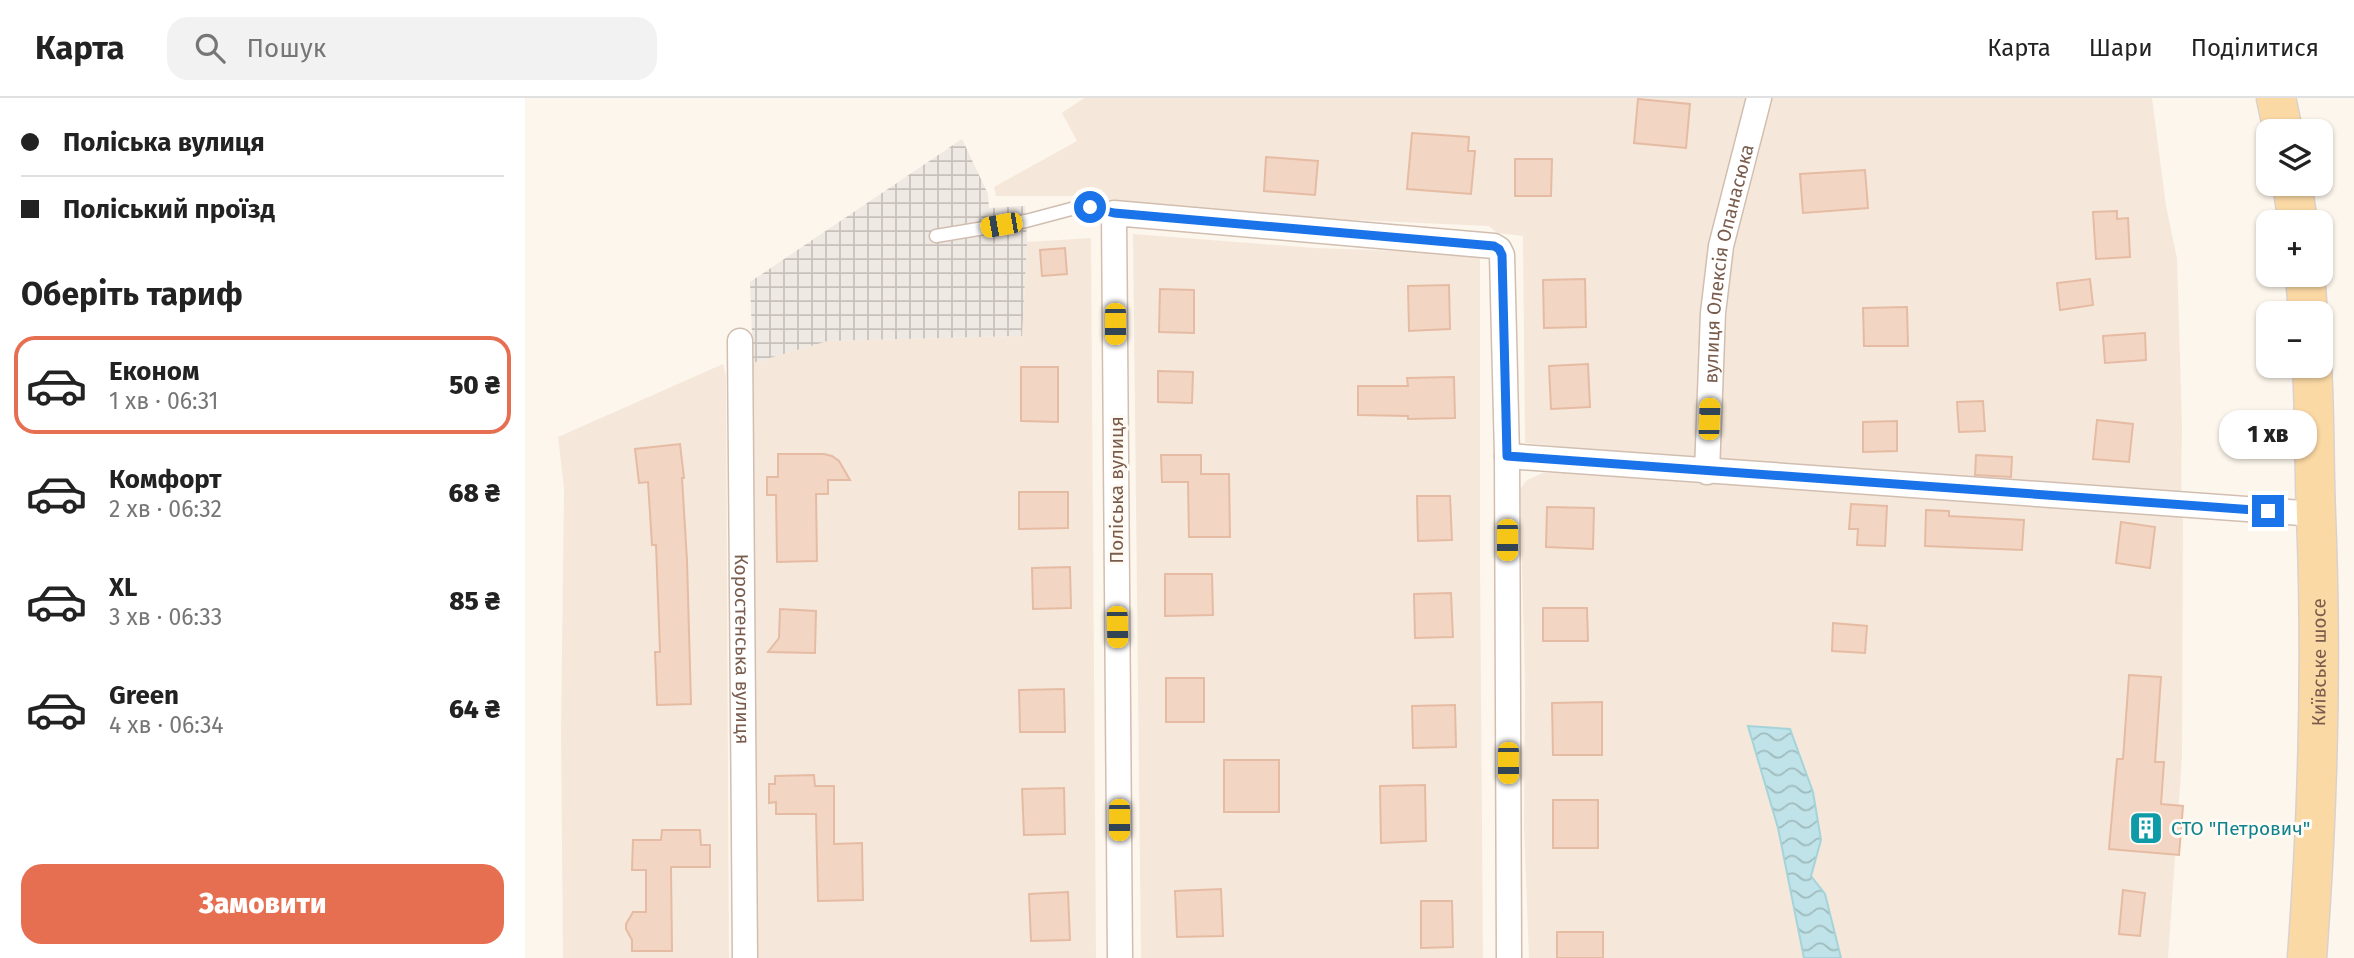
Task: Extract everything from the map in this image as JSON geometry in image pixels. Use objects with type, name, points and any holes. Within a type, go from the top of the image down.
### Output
[{"type":"main road","points":[[2276,98],[2280,119]]},
{"type":"main road","name":"Київське шосе","points":[[2307,958],[2318,713],[2320,566],[2313,378]]},
{"type":"street","name":"вулиця Олексія Опанасюка","points":[[1707,472],[1713,313],[1721,246],[1759,98]]},
{"type":"street","points":[[1114,213],[1494,246],[1499,249],[1502,255],[1507,456],[1509,958]]},
{"type":"street","name":"Поліська вулиця","points":[[1114,213],[1119,958]]},
{"type":"street","name":"Коростенська вулиця","points":[[740,341],[745,958]]},
{"type":"street","points":[[1507,456],[2316,514]]},
{"type":"lane","points":[[936,236],[1026,221],[1075,208],[1090,207],[1114,213]]},
{"type":"shaded area","points":[[1084,98],[1750,98],[1735,165],[1704,274],[1699,358],[1698,460],[1525,443],[1523,236],[1497,233],[1489,226],[1240,215],[1085,202],[1079,196],[996,196],[994,187],[1077,141],[1062,113]]},
{"type":"shaded area","points":[[1769,98],[2152,98],[2166,206],[2177,258],[2182,427],[2181,497],[1716,459],[1731,255],[1759,152]]},
{"type":"shaded area","points":[[962,139],[988,194],[989,208],[1025,206],[1027,242],[1022,336],[828,341],[753,363],[750,282]]},
{"type":"shaded area","points":[[1133,234],[1315,248],[1480,254],[1483,958],[1141,958]]},
{"type":"shaded area","points":[[1091,238],[1096,958],[758,958],[753,363],[828,341],[1022,336],[1027,242]]},
{"type":"shaded area","points":[[723,364],[726,376],[729,958],[563,958],[561,732],[564,489],[558,437]]},
{"type":"shaded area","points":[[1565,472],[2183,517],[2182,757],[2168,958],[1841,958],[1825,894],[1811,876],[1821,840],[1813,792],[1790,729],[1748,726],[1778,828],[1804,958],[1529,958],[1524,827],[1525,686],[1520,489],[1527,480],[1543,473]]},
{"type":"water","points":[[1748,726],[1790,729],[1813,792],[1821,840],[1811,876],[1825,894],[1841,958],[1804,958],[1778,828]]},
{"type":"building","points":[[1638,99],[1690,104],[1686,148],[1634,143]]},
{"type":"building","points":[[1412,133],[1469,137],[1468,151],[1475,151],[1471,194],[1407,189]]},
{"type":"building","points":[[1266,157],[1318,161],[1315,195],[1264,191]]},
{"type":"building","points":[[1515,159],[1552,159],[1551,196],[1515,196]]},
{"type":"building","points":[[1865,170],[1868,208],[1803,213],[1800,174]]},
{"type":"building","points":[[2117,211],[2117,219],[2128,218],[2130,257],[2096,259],[2093,212]]},
{"type":"building","points":[[1065,248],[1067,274],[1042,276],[1040,250]]},
{"type":"building","points":[[1585,279],[1586,327],[1544,328],[1543,280]]},
{"type":"building","points":[[2090,279],[2093,305],[2060,310],[2057,283]]},
{"type":"building","points":[[1449,285],[1450,329],[1409,331],[1408,286]]},
{"type":"building","points":[[1160,289],[1194,290],[1194,333],[1159,332]]},
{"type":"building","points":[[1907,307],[1908,346],[1864,346],[1863,308]]},
{"type":"building","points":[[2145,333],[2146,360],[2105,363],[2103,336]]},
{"type":"building","points":[[1588,364],[1590,407],[1551,409],[1549,366]]},
{"type":"building","points":[[1021,367],[1058,367],[1058,422],[1021,421]]},
{"type":"building","points":[[1158,371],[1193,372],[1192,403],[1158,402]]},
{"type":"building","points":[[1454,377],[1455,418],[1408,419],[1408,416],[1358,415],[1358,386],[1408,386],[1407,378]]},
{"type":"building","points":[[1983,401],[1985,431],[1959,432],[1957,402]]},
{"type":"building","points":[[2097,420],[2133,424],[2129,462],[2093,459]]},
{"type":"building","points":[[1897,421],[1897,451],[1863,452],[1863,422]]},
{"type":"building","points":[[680,444],[684,478],[691,704],[657,705],[655,652],[660,652],[656,545],[652,545],[648,482],[639,483],[635,449]]},
{"type":"building","points":[[778,454],[832,456],[839,461],[850,480],[828,480],[828,494],[816,494],[817,561],[777,562],[776,495],[767,495],[767,477],[778,477]]},
{"type":"building","points":[[1161,455],[1201,455],[1201,474],[1229,474],[1230,537],[1189,537],[1188,482],[1162,482]]},
{"type":"building","points":[[1976,455],[2012,457],[2011,477],[1975,475]]},
{"type":"building","points":[[1019,492],[1068,492],[1068,528],[1019,529]]},
{"type":"building","points":[[1417,496],[1450,496],[1452,540],[1418,541]]},
{"type":"building","points":[[1851,504],[1887,506],[1885,546],[1857,545],[1858,529],[1849,529]]},
{"type":"building","points":[[1547,507],[1594,508],[1593,549],[1546,547]]},
{"type":"building","points":[[1926,510],[1949,511],[1949,516],[2024,520],[2022,550],[1925,546]]},
{"type":"building","points":[[2121,522],[2155,527],[2150,568],[2116,563]]},
{"type":"building","points":[[1070,567],[1071,608],[1033,609],[1032,568]]},
{"type":"building","points":[[1165,574],[1212,574],[1213,615],[1165,616]]},
{"type":"building","points":[[1451,593],[1453,637],[1415,638],[1414,594]]},
{"type":"building","points":[[1543,608],[1587,608],[1588,641],[1543,641]]},
{"type":"building","points":[[780,609],[816,611],[815,653],[768,652],[779,638]]},
{"type":"building","points":[[1833,623],[1867,626],[1865,653],[1832,651]]},
{"type":"building","name":"СТО \"Петрович\"","points":[[2129,675],[2161,677],[2155,762],[2164,762],[2161,804],[2183,806],[2179,855],[2109,849],[2117,759],[2123,759]]},
{"type":"building","points":[[1166,678],[1204,678],[1204,722],[1166,722]]},
{"type":"building","points":[[1064,689],[1065,732],[1020,732],[1019,690]]},
{"type":"building","points":[[1602,702],[1602,755],[1553,755],[1552,703]]},
{"type":"building","points":[[1455,705],[1456,747],[1413,748],[1412,706]]},
{"type":"building","points":[[1224,760],[1279,760],[1279,812],[1224,812]]},
{"type":"building","points":[[814,775],[815,786],[834,786],[834,844],[862,843],[863,900],[818,901],[816,814],[776,814],[776,802],[769,803],[769,784],[775,784],[775,776]]},
{"type":"building","points":[[1425,785],[1426,841],[1381,843],[1380,786]]},
{"type":"building","points":[[1064,788],[1065,834],[1024,835],[1022,789]]},
{"type":"building","points":[[1553,800],[1598,800],[1598,848],[1553,848]]},
{"type":"building","points":[[662,830],[700,830],[701,845],[710,845],[710,867],[671,867],[672,951],[632,951],[632,940],[626,924],[633,912],[646,912],[646,870],[632,870],[633,840],[661,840]]},
{"type":"building","points":[[1221,889],[1223,936],[1177,937],[1175,891]]},
{"type":"building","points":[[2123,890],[2145,893],[2140,936],[2119,934]]},
{"type":"building","points":[[1068,892],[1070,940],[1031,941],[1029,894]]},
{"type":"building","points":[[1421,901],[1452,901],[1453,947],[1421,948]]},
{"type":"building","points":[[1557,932],[1603,932],[1603,958],[1557,958]]},
{"type":"place","name":"СТО \"Петрович\"","points":[[2146,828]]},
{"type":"route","points":[[1090,207],[1114,213],[1494,246],[1502,255],[1507,456],[2268,511]]}]
